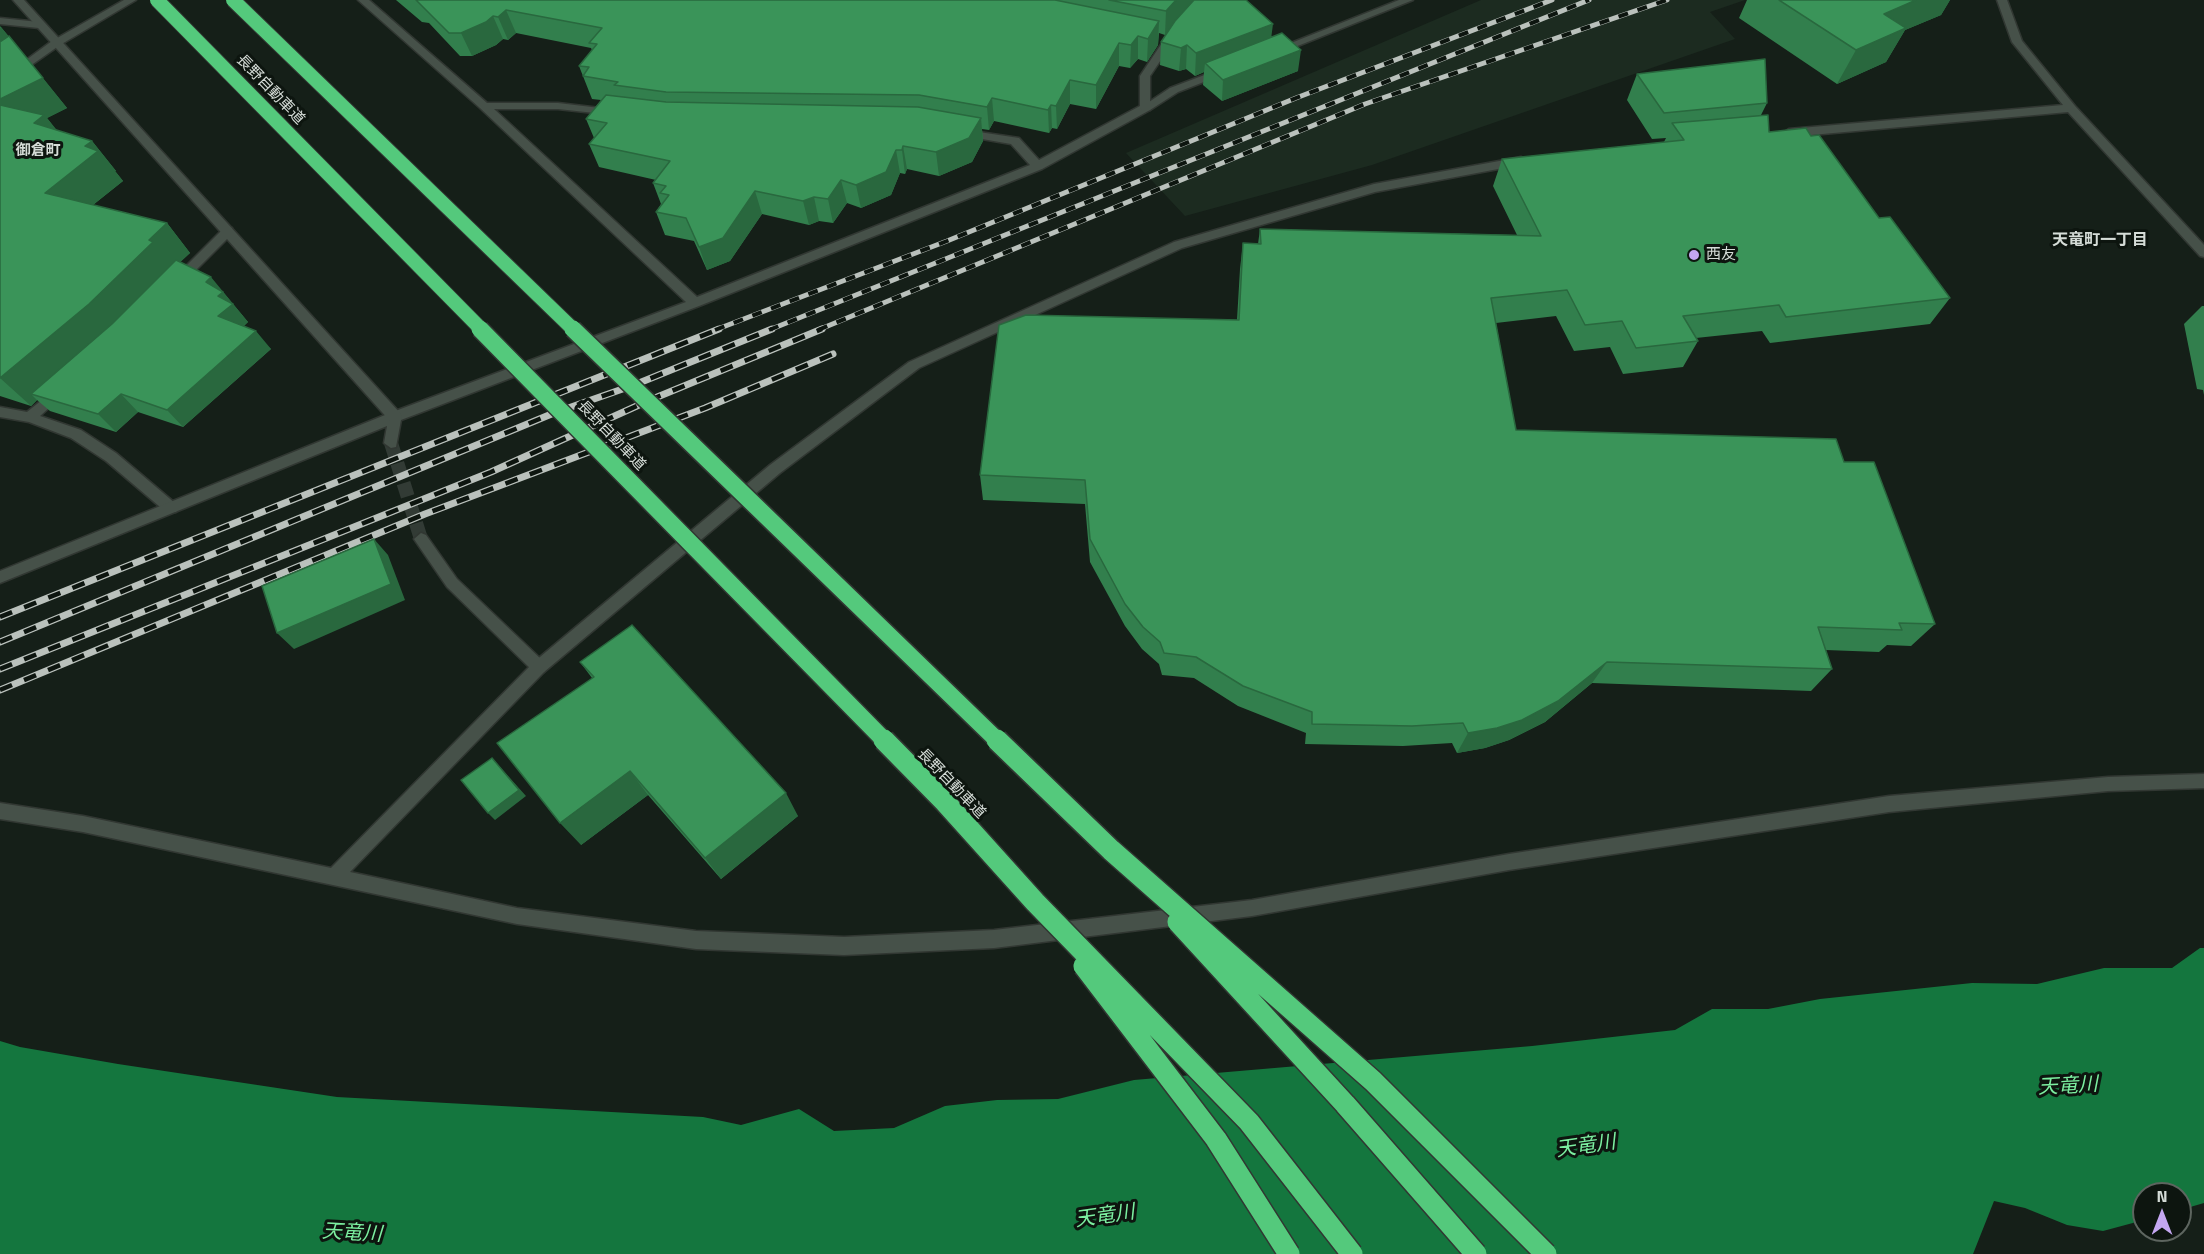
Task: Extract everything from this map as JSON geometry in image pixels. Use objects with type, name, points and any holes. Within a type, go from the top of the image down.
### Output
[{"type":"highway","name":"長野自動車道","points":[[157,0],[945,802],[1035,902]]},
{"type":"highway","points":[[233,0],[1111,850],[1373,1081],[1546,1254]]},
{"type":"highway","points":[[1111,850],[1345,1104],[1476,1254]]},
{"type":"highway","points":[[1035,902],[1215,1139],[1289,1254]]},
{"type":"highway","points":[[1035,902],[1249,1122],[1352,1254]]},
{"type":"street","points":[[18,0],[395,417]]},
{"type":"street","points":[[0,84],[56,43],[131,0]]},
{"type":"street","points":[[363,0],[484,106],[695,303]]},
{"type":"street","points":[[1262,56],[1405,0]]},
{"type":"street","points":[[2002,0],[2017,42],[2072,108],[2204,252]]},
{"type":"street","points":[[0,21],[39,25]]},
{"type":"street","points":[[1146,108],[1145,76],[1162,40],[1182,24]]},
{"type":"street","points":[[0,576],[395,417],[695,303],[1038,166],[1146,108],[1174,90],[1240,64]]},
{"type":"street","points":[[484,106],[558,106],[627,114]]},
{"type":"street","points":[[1772,135],[2072,108]]},
{"type":"street","points":[[945,128],[1015,141],[1038,166]]},
{"type":"street","points":[[334,878],[539,667],[774,469],[914,365],[1178,245],[1374,188],[1506,162],[1540,158]]},
{"type":"street","points":[[171,288],[228,231]]},
{"type":"street","points":[[30,417],[72,381]]},
{"type":"street","points":[[0,412],[30,417],[76,434],[111,457],[171,508]]},
{"type":"street","points":[[391,444],[395,417]]},
{"type":"street","points":[[421,538],[452,583],[539,667]]},
{"type":"street","points":[[0,811],[83,824],[518,916],[696,940],[844,946],[982,940],[1252,908],[1509,862],[1889,804],[2108,784],[2204,781]]},
{"type":"shaded area","points":[[1481,0],[1745,0],[1710,12],[1735,39],[1372,165],[1185,216],[1126,153]]},
{"type":"water","name":"天竜川","points":[[2200,948],[2204,948],[2204,1203],[2192,1206],[2192,1182],[2132,1182],[2132,1223],[2103,1231],[2067,1225],[2025,1208],[1994,1201],[1973,1254],[0,1254],[0,1041],[20,1047],[118,1064],[337,1097],[703,1117],[741,1125],[799,1109],[834,1131],[894,1128],[945,1106],[997,1100],[1058,1099],[1134,1080],[1532,1046],[1675,1030],[1712,1009],[1768,1009],[1820,999],[1972,983],[2037,984],[2104,968],[2172,968]]},
{"type":"building","points":[[416,0],[1055,0],[1159,21],[1148,39],[1138,36],[1131,45],[1119,43],[1096,85],[1070,80],[1056,106],[1051,105],[1048,110],[992,98],[987,107],[919,95],[666,92],[614,85],[618,82],[583,76],[589,67],[579,66],[597,44],[589,43],[602,28],[506,10],[498,17],[493,16],[486,22],[461,33],[449,33]]},
{"type":"building","points":[[1109,0],[1176,0],[1166,11]]},
{"type":"building","points":[[1194,0],[1246,0],[1273,24],[1196,53],[1187,45],[1181,48],[1161,42],[1175,21]]},
{"type":"building","points":[[1779,0],[1916,0],[1884,14],[1906,28],[1856,50]]},
{"type":"building","points":[[1282,33],[1301,50],[1223,80],[1205,63]]},
{"type":"building","points":[[9,36],[43,78],[0,99],[0,42]]},
{"type":"building","points":[[1765,59],[1767,103],[1664,113],[1637,74]]},
{"type":"building","points":[[606,95],[666,102],[918,107],[981,118],[969,138],[936,152],[903,146],[902,150],[896,150],[886,172],[856,185],[841,180],[828,199],[814,197],[803,201],[755,191],[723,238],[699,247],[686,218],[656,212],[669,195],[660,193],[666,186],[653,183],[670,161],[589,144],[607,123],[586,119]]},
{"type":"building","points":[[0,105],[44,115],[34,123],[92,141],[85,146],[98,151],[45,193],[167,223],[149,240],[153,242],[89,304],[0,378]]},
{"type":"building","points":[[1768,115],[1769,132],[1806,128],[1811,136],[1819,135],[1879,218],[1890,217],[1950,298],[1786,317],[1779,305],[1683,316],[1698,341],[1636,348],[1622,321],[1585,325],[1567,290],[1491,298],[1516,430],[1836,439],[1844,462],[1874,462],[1935,624],[1899,623],[1902,630],[1818,627],[1832,669],[1607,662],[1558,701],[1522,720],[1497,728],[1468,733],[1463,723],[1412,726],[1312,724],[1312,712],[1243,686],[1196,657],[1164,653],[1160,642],[1143,627],[1125,604],[1090,539],[1085,480],[980,475],[999,325],[1026,315],[1239,320],[1243,243],[1261,244],[1260,229],[1541,236],[1502,159],[1684,140],[1672,123]]},
{"type":"building","points":[[176,260],[211,277],[206,282],[223,292],[218,296],[233,304],[218,316],[256,331],[167,410],[121,394],[98,414],[31,394],[112,324]]},
{"type":"building","points":[[374,539],[391,584],[277,633],[262,586]]},
{"type":"building","points":[[632,625],[786,793],[705,858],[630,771],[560,823],[497,743],[594,677],[580,662]]},
{"type":"building","points":[[492,758],[519,790],[488,813],[461,780]]},
{"type":"tunnel","points":[[391,443],[421,539]]},
{"type":"railway","points":[[715,330],[947,241],[1296,98],[1552,0]]},
{"type":"railway","points":[[769,330],[1589,0]]},
{"type":"railway","points":[[818,330],[1365,104],[1667,0]]},
{"type":"railway","points":[[0,617],[719,329]]},
{"type":"railway","points":[[0,642],[554,413],[634,385],[772,329]]},
{"type":"railway","points":[[0,669],[491,472],[650,400],[822,329]]},
{"type":"railway","points":[[0,690],[425,514],[705,408],[833,354]]},
{"type":"place","name":"西友","points":[[1694,255]]},
{"type":"district","name":"御倉町","points":[[38,151]]},
{"type":"district","name":"天竜町一丁目","points":[[2100,241]]}]
